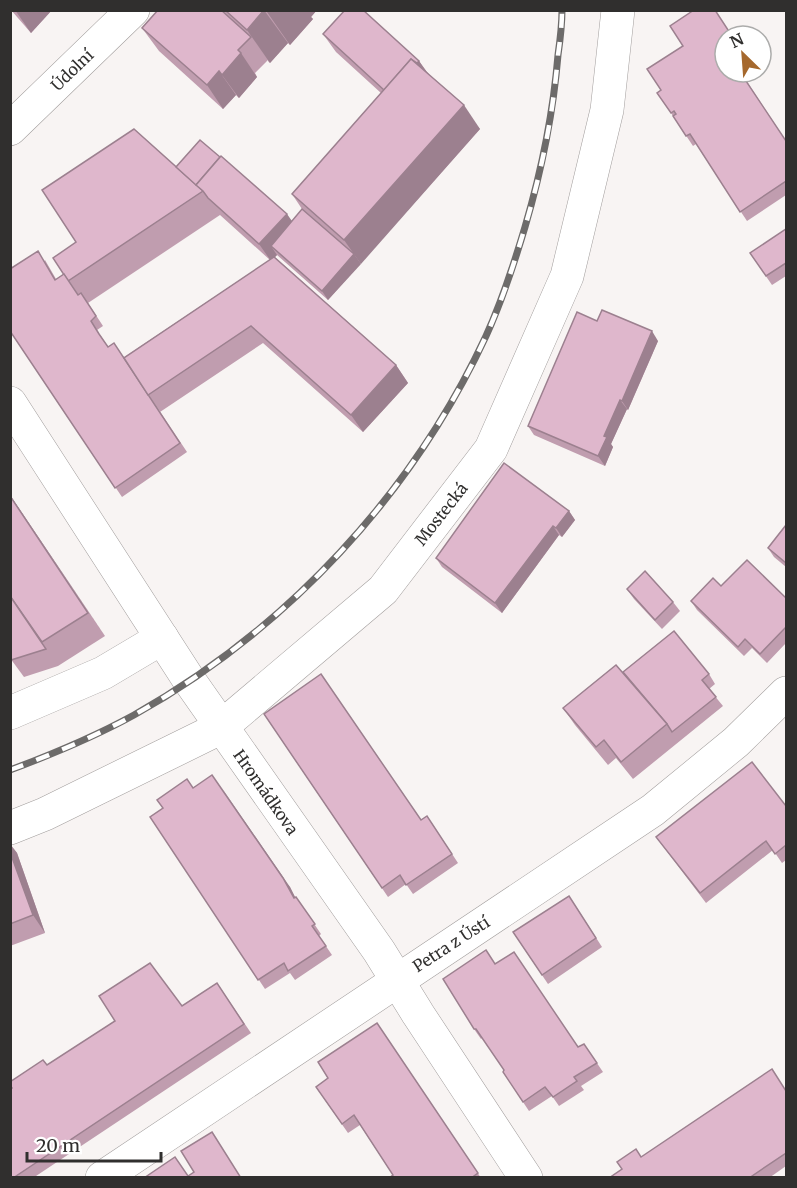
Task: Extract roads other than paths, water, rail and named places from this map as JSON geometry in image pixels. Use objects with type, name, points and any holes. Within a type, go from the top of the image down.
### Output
[{"type":"street","name":"Údolní","points":[[10,129],[133,10]]},
{"type":"street","name":"Mostecká","points":[[10,828],[45,814],[220,728],[382,590],[491,449],[567,276],[607,110],[618,10]]},
{"type":"street","name":"Hromádkova","points":[[10,403],[220,728],[379,951],[526,1178]]},
{"type":"street","points":[[10,713],[103,673],[162,638]]},
{"type":"street","name":"Petra z Ústí","points":[[102,1178],[652,810],[736,742],[786,693]]},
{"type":"railway","points":[[10,770],[73,745],[134,715],[190,681],[243,642],[293,599],[340,553],[382,503],[421,450],[456,394],[486,336],[517,255],[546,142],[556,78],[562,10]]}]
